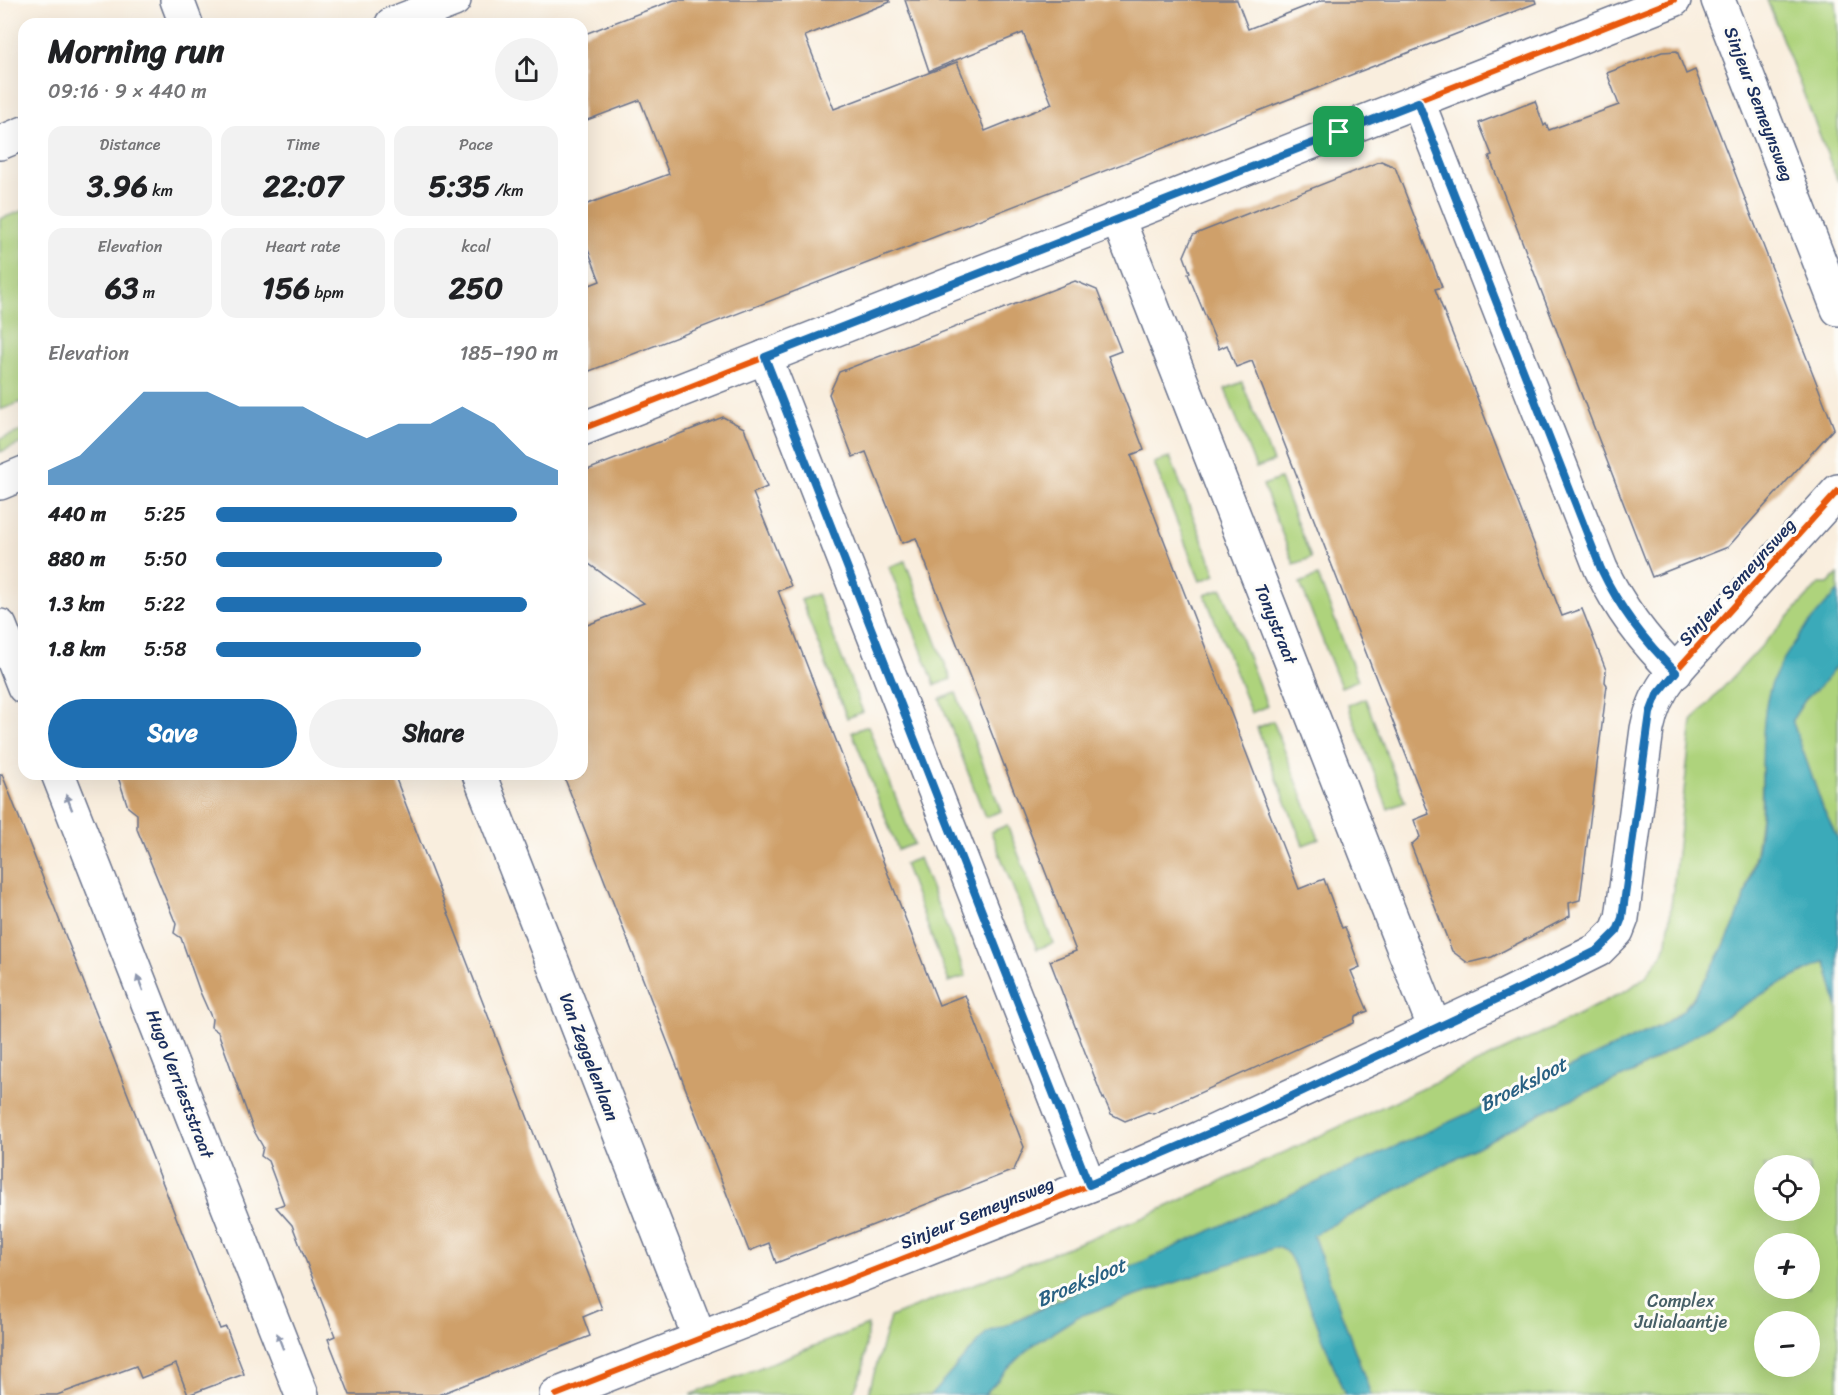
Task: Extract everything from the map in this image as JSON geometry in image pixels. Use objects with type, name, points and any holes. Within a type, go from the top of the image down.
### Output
[{"type":"street","points":[[177,0],[184,18]]},
{"type":"street","points":[[408,18],[454,0]]},
{"type":"street","points":[[588,427],[1674,0]]},
{"type":"street","name":"Sinjeur Semeynsweg","points":[[1719,0],[1838,309]]},
{"type":"street","points":[[1418,102],[1601,569],[1625,612],[1676,672]]},
{"type":"street","points":[[0,143],[18,136]]},
{"type":"street","name":"Tonystraat","points":[[1118,219],[1435,1029]]},
{"type":"street","points":[[765,357],[1089,1185]]},
{"type":"street","points":[[0,483],[18,476]]},
{"type":"street","name":"Sinjeur Semeynsweg","points":[[556,1395],[1089,1185],[1252,1115],[1598,950],[1617,931],[1624,911],[1650,713],[1657,695],[1838,491]]},
{"type":"street","points":[[0,626],[18,672]]},
{"type":"street","name":"Hugo Verrieststraat","points":[[60,780],[302,1395]]},
{"type":"street","name":"Van Zeggelenlaan","points":[[481,780],[700,1339]]},
{"type":"green space","points":[[1767,0],[1836,0],[1838,182]]},
{"type":"green space","points":[[18,212],[18,403],[0,410],[0,219]]},
{"type":"green space","points":[[1242,382],[1273,462],[1256,468],[1225,389]]},
{"type":"green space","points":[[18,432],[18,444],[0,452],[0,439]]},
{"type":"green space","points":[[1170,457],[1216,575],[1200,581],[1154,463]]},
{"type":"green space","points":[[1280,479],[1311,558],[1294,564],[1263,485]]},
{"type":"green space","points":[[905,561],[951,679],[935,685],[889,567]]},
{"type":"green space","points":[[1838,574],[1838,591],[1791,649],[1773,682],[1767,702],[1761,815],[1756,851],[1745,896],[1718,958],[1700,988],[1683,1010],[1660,1026],[1020,1318],[1005,1326],[931,1395],[868,1395],[890,1317],[1149,1215],[1548,1030],[1629,989],[1646,976],[1662,955],[1667,942],[1692,721],[1819,584],[1828,584]]},
{"type":"green space","points":[[1318,576],[1358,680],[1341,687],[1300,583]]},
{"type":"green space","points":[[1222,589],[1267,706],[1251,713],[1205,595]]},
{"type":"green space","points":[[817,594],[863,712],[847,718],[801,600]]},
{"type":"green space","points":[[1838,663],[1838,839],[1823,808],[1792,720],[1805,700],[1826,680]]},
{"type":"green space","points":[[956,693],[1001,811],[985,817],[940,699]]},
{"type":"green space","points":[[1365,698],[1405,802],[1388,809],[1348,705]]},
{"type":"green space","points":[[1273,721],[1319,839],[1303,845],[1257,728]]},
{"type":"green space","points":[[868,726],[914,844],[898,850],[852,732]]},
{"type":"green space","points":[[1007,825],[1053,943],[1037,949],[991,832]]},
{"type":"green space","points":[[919,858],[966,976],[949,982],[904,864]]},
{"type":"green space","name":"Complex Julialaantje","points":[[1826,962],[1838,1007],[1838,1395],[1371,1395],[1313,1235],[1542,1112],[1634,1072],[1769,990]]},
{"type":"green space","points":[[1277,1247],[1290,1257],[1345,1395],[984,1395],[1033,1345],[1077,1317]]},
{"type":"green space","points":[[868,1325],[863,1371],[852,1395],[690,1395]]},
{"type":"water","points":[[1838,591],[1838,663],[1826,680],[1805,700],[1792,720],[1823,808],[1838,839],[1838,1007],[1826,962],[1823,962],[1769,990],[1634,1072],[1542,1112],[1313,1235],[1371,1395],[1345,1395],[1290,1257],[1277,1247],[1077,1317],[1033,1345],[984,1395],[931,1395],[987,1332],[1014,1322],[1660,1026],[1687,1006],[1709,973],[1730,934],[1752,872],[1760,828],[1764,719],[1769,692],[1780,665],[1798,638]]},
{"type":"building","points":[[674,0],[889,0],[890,2],[805,36],[834,109],[957,62],[985,131],[1052,104],[1023,33],[929,71],[905,0],[1237,0],[1248,29],[1322,0],[1535,0],[1536,3],[588,372],[588,286],[600,281],[588,250],[588,204],[669,174],[640,100],[588,120],[588,33]]},
{"type":"building","points":[[1677,51],[1686,74],[1695,70],[1834,428],[1728,547],[1652,577],[1489,156],[1492,155],[1479,123],[1535,101],[1544,126],[1546,124],[1549,130],[1619,105],[1607,73],[1662,52]]},
{"type":"building","points":[[1381,161],[1395,167],[1442,287],[1435,289],[1562,616],[1582,609],[1606,670],[1607,685],[1580,900],[1569,903],[1570,916],[1492,957],[1468,963],[1452,951],[1411,845],[1420,837],[1414,820],[1429,814],[1252,361],[1236,367],[1227,345],[1219,349],[1188,274],[1190,272],[1184,256],[1193,235]]},
{"type":"building","points":[[1075,281],[1097,290],[1121,351],[1108,356],[1144,450],[1131,455],[1299,889],[1324,879],[1342,928],[1345,927],[1360,967],[1351,971],[1368,1011],[1355,1016],[1354,1023],[1153,1114],[1148,1112],[1125,1121],[1111,1114],[1103,1099],[1050,961],[1076,951],[916,538],[902,543],[866,452],[853,457],[829,394],[839,372]]},
{"type":"building","points":[[723,417],[744,428],[767,487],[753,493],[791,586],[778,591],[939,1005],[965,995],[1024,1147],[1014,1170],[776,1263],[769,1243],[749,1251],[565,780],[588,780],[588,625],[644,603],[588,563],[588,470]]},
{"type":"building","points":[[2,774],[220,1329],[226,1327],[244,1374],[188,1395],[176,1364],[141,1378],[136,1366],[57,1395],[0,1395],[0,775]]},
{"type":"building","points":[[119,780],[396,780],[602,1309],[583,1317],[590,1336],[438,1395],[350,1395],[328,1339],[335,1336],[292,1225],[276,1207],[284,1204],[268,1161],[261,1156],[263,1147],[253,1129],[218,1032],[211,1027],[212,1019],[181,938],[174,933],[176,924],[137,829],[137,814],[128,807]]},
{"type":"cycle path","points":[[588,427],[1674,0]]},
{"type":"cycle path","points":[[556,1395],[1113,1176],[1505,996],[1598,950],[1617,931],[1622,918],[1647,729],[1659,695],[1671,676],[1838,491]]},
{"type":"route","points":[[1418,102],[1601,569],[1625,612],[1676,672],[1657,695],[1650,713],[1624,911],[1617,931],[1598,950],[1252,1115],[1089,1185],[765,357],[1339,132],[1418,102]]},
{"type":"water label","name":"Broeksloot","points":[[1523,1084]]},
{"type":"water label","name":"Broeksloot","points":[[1081,1282]]}]
